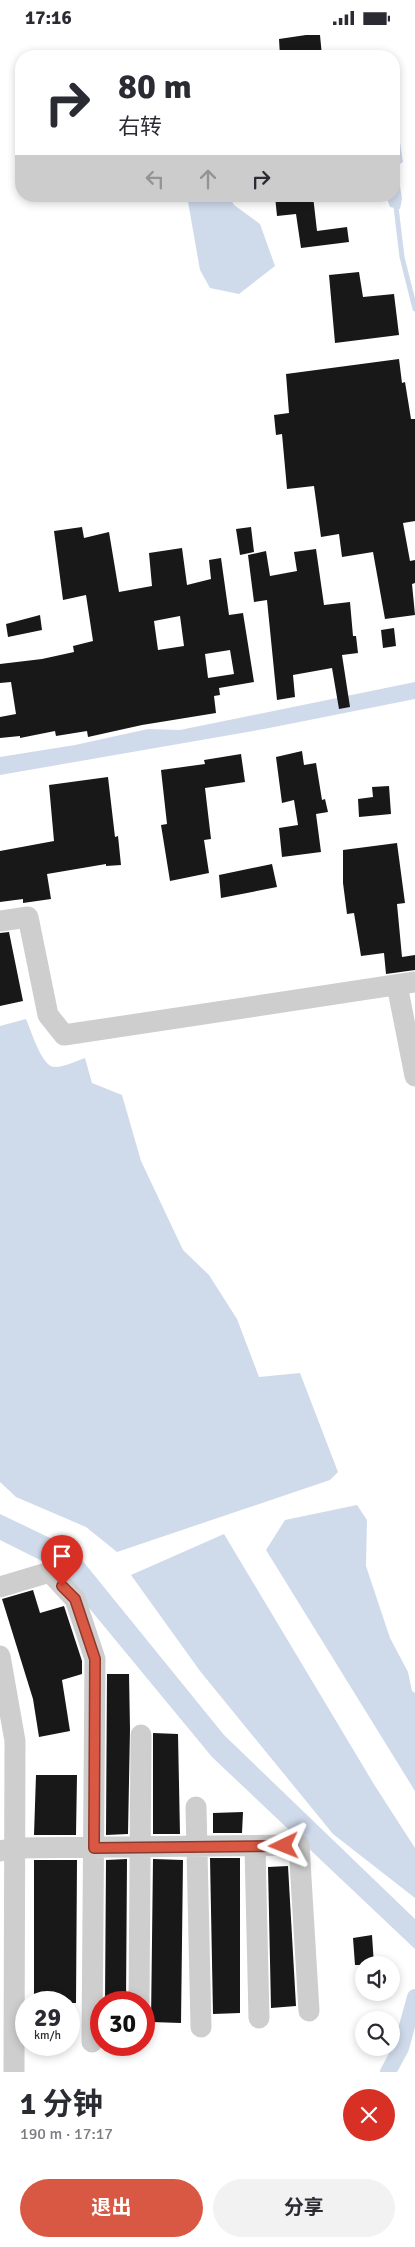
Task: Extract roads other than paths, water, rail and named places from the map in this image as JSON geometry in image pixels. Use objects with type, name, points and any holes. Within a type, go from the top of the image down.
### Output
[{"type":"street","points":[[0,921],[28,917],[48,1015],[64,1035],[406,983],[415,1076]]},
{"type":"street","points":[[0,1587],[50,1572],[75,1599],[95,1659],[93,1991]]},
{"type":"street","points":[[0,1656],[15,1741],[7,1849],[14,2072]]},
{"type":"street","points":[[139,1991],[141,1735]]},
{"type":"street","points":[[196,1807],[201,2027]]},
{"type":"street","points":[[7,1849],[299,1845],[310,2011]]},
{"type":"street","points":[[255,1847],[259,2018]]},
{"type":"water","points":[[400,142],[403,162],[400,164]]},
{"type":"water","points":[[400,186],[402,199],[400,209],[390,207],[388,202],[400,202]]},
{"type":"water","points":[[188,202],[232,202],[260,224],[275,266],[239,294],[210,288],[200,270]]},
{"type":"water","points":[[415,682],[415,699],[264,729],[0,775],[0,757],[75,745],[148,729],[180,730]]},
{"type":"water","points":[[26,1019],[41,1055],[50,1066],[62,1066],[85,1058],[92,1083],[122,1095],[141,1161],[183,1250],[209,1275],[237,1319],[259,1377],[300,1373],[338,1472],[330,1480],[117,1552],[86,1527],[16,1497],[0,1482],[0,1026]]},
{"type":"water","points":[[357,1505],[367,1520],[366,1566],[390,1638],[408,1672],[412,1691],[415,1693],[415,1791],[266,1550],[285,1520]]},
{"type":"water","points":[[0,1514],[73,1549],[224,1735],[415,1919],[415,1949],[212,1757],[56,1568],[0,1540]]},
{"type":"water","points":[[224,1534],[375,1786],[415,1848],[415,1898],[333,1834],[200,1671],[131,1575]]},
{"type":"waterway","points":[[395,202],[402,257],[415,309]]},
{"type":"waterway","points":[[388,2072],[401,2048],[415,1997]]}]
